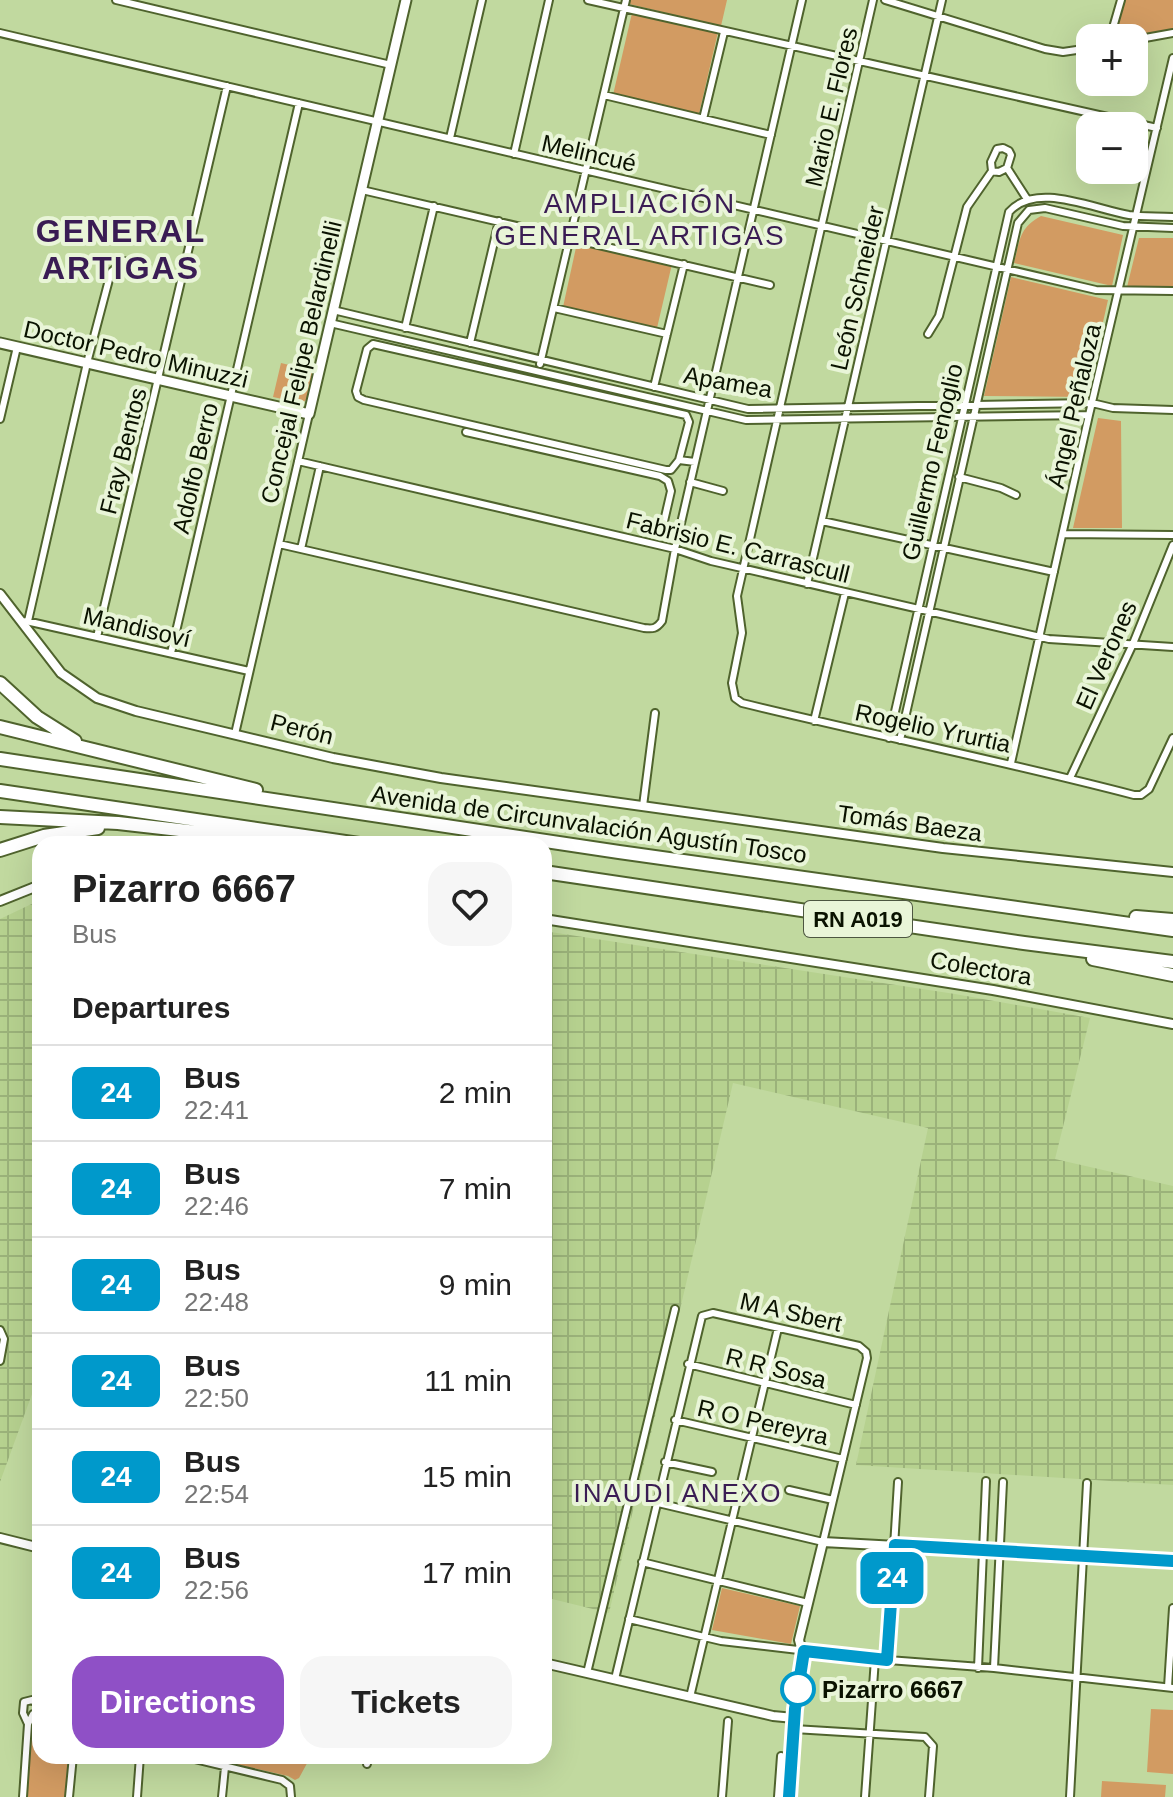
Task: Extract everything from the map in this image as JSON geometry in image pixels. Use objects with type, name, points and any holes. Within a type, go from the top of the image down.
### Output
[{"type":"highway","points":[[0,683],[56,730],[96,751]]},
{"type":"highway","points":[[0,727],[321,807]]},
{"type":"highway","name":"Avenida de Circunvalación Agustín Tosco","points":[[0,759],[518,836]]},
{"type":"highway","points":[[0,791],[305,836]]},
{"type":"highway","points":[[0,817],[138,825],[233,836]]},
{"type":"highway","points":[[50,836],[138,825]]},
{"type":"highway","points":[[0,850],[32,841]]},
{"type":"highway","name":"Avenida de Circunvalación Agustín Tosco","points":[[552,841],[1173,930]]},
{"type":"highway","name":"RN A019","points":[[552,873],[1173,962]]},
{"type":"highway","points":[[992,906],[1173,920]]},
{"type":"highway","points":[[1024,943],[1173,975]]},
{"type":"main road","name":"Concejal Felipe Belardinelli","points":[[309,414],[406,0]]},
{"type":"main road","name":"Doctor Pedro Minuzzi","points":[[0,343],[309,414]]},
{"type":"street","points":[[116,0],[391,65]]},
{"type":"street","points":[[450,138],[482,0]]},
{"type":"street","points":[[514,154],[549,0]]},
{"type":"street","points":[[588,0],[1157,128]]},
{"type":"street","points":[[538,371],[626,0]]},
{"type":"street","points":[[279,544],[654,629],[662,621],[690,482],[802,0]]},
{"type":"street","name":"Mario E. Flores","points":[[732,690],[742,633],[737,604],[743,569],[873,0]]},
{"type":"street","points":[[885,0],[1054,51],[1076,49]]},
{"type":"street","name":"León Schneider","points":[[807,584],[942,0]]},
{"type":"street","points":[[1114,24],[1121,0]]},
{"type":"street","points":[[703,119],[724,32]]},
{"type":"street","name":"Melincué","points":[[0,33],[1096,290],[1173,291]]},
{"type":"street","points":[[1148,37],[1173,33]]},
{"type":"street","name":"Ángel Peñaloza","points":[[1011,763],[1173,58]]},
{"type":"street","name":"Fray Bentos","points":[[97,637],[227,86]]},
{"type":"street","points":[[604,95],[771,135]]},
{"type":"street","name":"Adolfo Berro","points":[[171,653],[299,103]]},
{"type":"street","points":[[928,334],[939,316],[967,207],[992,171],[992,157],[997,149],[1003,148],[1011,155],[1007,168],[1024,199],[1048,197],[1137,216],[1173,217]]},
{"type":"street","points":[[992,171],[1007,168]]},
{"type":"street","points":[[362,190],[770,285]]},
{"type":"street","name":"Guillermo Fenoglio","points":[[889,738],[995,266],[1009,212],[1024,199]]},
{"type":"street","points":[[402,339],[434,206]]},
{"type":"street","name":"Guillermo Fenoglio","points":[[900,740],[1018,223],[1029,210],[1045,208],[1135,227]]},
{"type":"street","points":[[470,343],[499,221]]},
{"type":"street","points":[[1135,227],[1173,228]]},
{"type":"street","points":[[28,621],[111,272],[124,261]]},
{"type":"street","points":[[654,387],[684,264]]},
{"type":"street","points":[[554,308],[667,334]]},
{"type":"street","name":"Apamea","points":[[333,310],[748,409],[1092,403],[1113,408],[1173,410]]},
{"type":"street","name":"Apamea","points":[[330,323],[746,420],[1089,415]]},
{"type":"street","points":[[373,344],[686,415],[689,422],[679,460],[671,470],[666,470],[364,400],[358,397],[356,391],[367,349],[373,344]]},
{"type":"street","points":[[0,419],[17,347]]},
{"type":"street","name":"Concejal Felipe Belardinelli","points":[[235,734],[309,414]]},
{"type":"street","points":[[466,432],[660,476],[668,481],[671,491],[662,530]]},
{"type":"street","points":[[679,460],[695,462]]},
{"type":"street","name":"Fabrisio E. Carrascull","points":[[298,461],[1039,638],[1173,647]]},
{"type":"street","points":[[301,549],[320,466]]},
{"type":"street","points":[[959,477],[1016,495]]},
{"type":"street","points":[[690,482],[723,491]]},
{"type":"street","points":[[671,491],[687,496]]},
{"type":"street","points":[[822,521],[1054,572]]},
{"type":"street","points":[[1063,534],[1173,535]]},
{"type":"street","name":"El Verones","points":[[1070,778],[1132,646],[1173,545]]},
{"type":"street","points":[[814,721],[845,593]]},
{"type":"street","name":"Perón","points":[[0,594],[61,673],[97,698],[136,711],[333,758],[643,806]]},
{"type":"street","name":"Mandisoví","points":[[17,619],[249,671]]},
{"type":"street","name":"Rogelio Yrurtia","points":[[732,690],[735,698],[742,703],[1011,763],[1134,795],[1141,795],[1149,789],[1173,738]]},
{"type":"street","points":[[643,806],[655,713]]},
{"type":"street","name":"Tomás Baeza","points":[[643,806],[956,849],[1173,872]]},
{"type":"street","points":[[0,901],[32,888]]},
{"type":"street","name":"Colectora","points":[[552,920],[993,990],[1173,1024]]},
{"type":"street","points":[[587,1673],[675,1309]]},
{"type":"street","name":"M A Sbert","points":[[688,1364],[700,1319],[705,1313],[859,1346],[866,1352],[867,1358],[856,1405]]},
{"type":"street","points":[[690,1697],[778,1328]]},
{"type":"street","points":[[0,1330],[4,1339],[0,1361]]},
{"type":"street","points":[[615,1679],[688,1364]]},
{"type":"street","name":"R R Sosa","points":[[688,1364],[856,1405]]},
{"type":"street","points":[[789,1797],[794,1718],[804,1651],[799,1640],[856,1405]]},
{"type":"street","name":"R O Pereyra","points":[[675,1420],[843,1459]]},
{"type":"street","points":[[665,1462],[712,1472]]},
{"type":"street","points":[[978,1668],[986,1481]]},
{"type":"street","points":[[887,1660],[898,1482]]},
{"type":"street","points":[[994,1668],[1003,1482]]},
{"type":"street","points":[[1070,1797],[1087,1483]]},
{"type":"street","points":[[789,1490],[833,1500]]},
{"type":"street","points":[[658,1503],[823,1542],[1173,1561]]},
{"type":"street","points":[[0,1538],[32,1546]]},
{"type":"street","points":[[642,1562],[808,1603]]},
{"type":"street","points":[[629,1619],[704,1638],[804,1651],[1170,1688],[1173,1608]]},
{"type":"street","points":[[865,1797],[875,1659]]},
{"type":"street","points":[[552,1665],[773,1716],[794,1718]]},
{"type":"street","points":[[28,1724],[23,1713],[24,1702],[32,1700]]},
{"type":"street","points":[[23,1797],[28,1724],[32,1716]]},
{"type":"street","points":[[722,1797],[728,1721]]},
{"type":"street","points":[[794,1729],[929,1740],[933,1746],[929,1797]]},
{"type":"street","points":[[778,1797],[781,1756]]},
{"type":"street","points":[[69,1797],[72,1764]]},
{"type":"street","points":[[137,1797],[139,1764]]},
{"type":"street","points":[[220,1764],[287,1782],[291,1797]]},
{"type":"street","points":[[222,1797],[225,1767]]},
{"type":"shaded area","points":[[630,0],[727,0],[721,26],[629,4]]},
{"type":"shaded area","points":[[1124,0],[1173,0],[1173,30],[1148,34],[1148,24],[1117,24]]},
{"type":"shaded area","points":[[632,13],[718,32],[699,114],[613,95]]},
{"type":"shaded area","points":[[1041,216],[1123,235],[1112,286],[1014,263],[1024,230]]},
{"type":"shaded area","points":[[1139,238],[1173,238],[1173,287],[1127,287]]},
{"type":"shaded area","points":[[577,243],[672,264],[657,328],[563,307]]},
{"type":"shaded area","points":[[1011,277],[1108,300],[1086,397],[984,396]]},
{"type":"shaded area","points":[[281,363],[314,371],[308,399],[301,403],[273,397]]},
{"type":"shaded area","points":[[1098,418],[1121,421],[1122,528],[1073,528]]},
{"type":"shaded area","points":[[32,904],[32,1394],[0,1482],[0,919]]},
{"type":"shaded area","points":[[552,932],[955,994],[1090,1018],[1055,1159],[1173,1186],[1173,1485],[856,1465],[928,1128],[733,1083],[609,1613],[552,1599]]},
{"type":"shaded area","points":[[722,1588],[800,1606],[791,1644],[712,1630]]},
{"type":"shaded area","points":[[1151,1709],[1173,1710],[1173,1774],[1147,1772]]},
{"type":"shaded area","points":[[32,1723],[32,1764],[67,1764],[65,1797],[27,1797]]},
{"type":"shaded area","points":[[235,1764],[307,1764],[299,1778],[295,1780]]},
{"type":"shaded area","points":[[1102,1781],[1166,1785],[1165,1797],[1101,1797]]},
{"type":"bus line","name":"24","points":[[789,1797],[795,1709],[804,1651],[887,1660],[895,1545],[1173,1561]]},
{"type":"place","name":"Pizarro 6667","points":[[798,1689]]},
{"type":"district","name":"AMPLIACIÓN GENERAL ARTIGAS","points":[[640,219]]},
{"type":"district","name":"GENERAL ARTIGAS","points":[[121,250]]},
{"type":"district","name":"INAUDI ANEXO","points":[[678,1493]]}]
